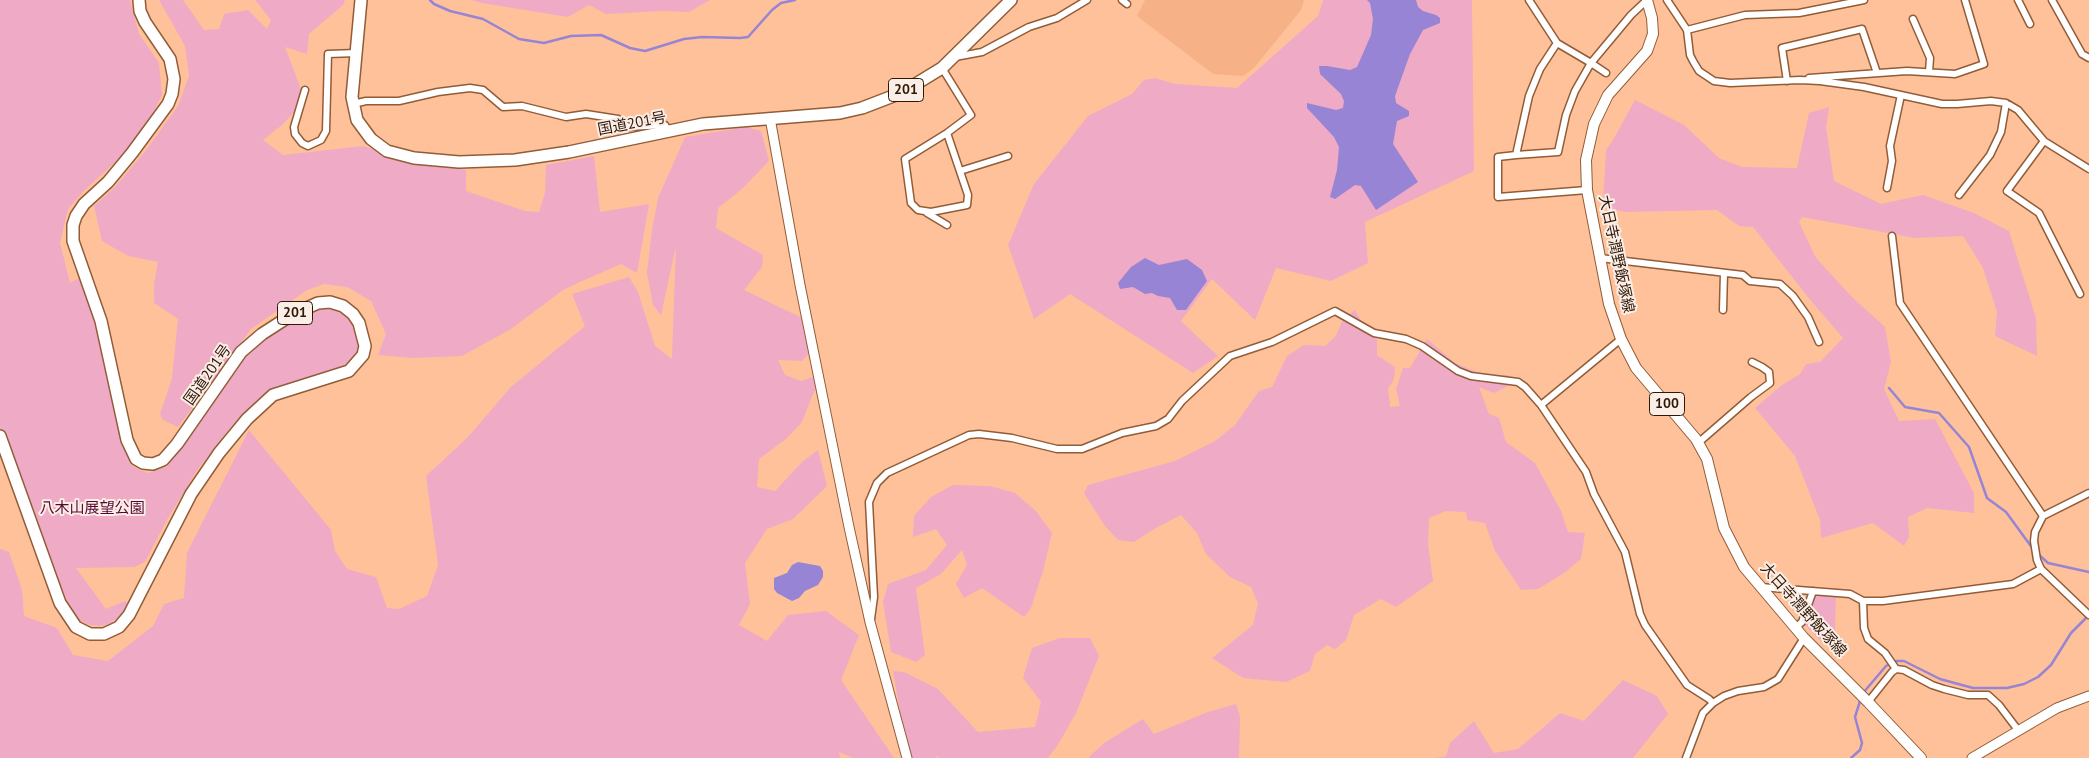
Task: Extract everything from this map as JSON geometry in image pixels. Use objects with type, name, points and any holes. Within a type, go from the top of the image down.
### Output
[{"type":"highway","name":"国道201号","points":[[0,436],[60,603],[76,627],[90,634],[104,634],[119,627],[129,615],[191,494],[219,453],[246,419],[273,395],[349,371],[364,355],[365,346],[359,323],[353,314],[343,306],[330,302],[318,304],[293,314],[262,334],[241,352],[177,444],[163,460],[153,464],[143,463],[136,459],[127,440],[101,321],[73,241],[73,225],[76,216],[84,204],[108,182],[132,154],[168,104],[172,94],[174,79],[170,59],[145,22],[140,11],[139,0]]},
{"type":"highway","name":"国道201号","points":[[362,0],[352,82],[353,104],[357,120],[371,139],[388,151],[414,158],[459,162],[515,160],[713,123],[840,113],[862,108],[901,93],[942,68],[1011,0]]},
{"type":"main road","name":"大日寺潤野飯塚線","points":[[1647,0],[1652,18],[1653,34],[1647,51],[1608,95],[1594,124],[1586,160],[1587,190],[1600,258],[1609,304],[1621,339],[1636,368],[1652,389],[1680,418],[1707,459],[1724,528],[1744,567],[1804,638],[1921,758]]},
{"type":"street","points":[[954,57],[982,52],[1029,27],[1057,18],[1087,0]]},
{"type":"street","points":[[1529,0],[1557,43],[1606,73]]},
{"type":"street","points":[[1587,190],[1498,197],[1498,157],[1558,152],[1566,115],[1572,99],[1591,64],[1631,15],[1647,0]]},
{"type":"street","points":[[1667,0],[1687,30],[1693,62],[1699,71],[1708,78],[1722,83],[1800,80],[1864,87],[1942,104],[1991,101],[2006,103],[2018,110],[2044,141],[2089,169]]},
{"type":"street","points":[[1687,30],[1745,16],[1799,13],[1864,0]]},
{"type":"street","points":[[1800,80],[1818,76],[1907,71],[1955,74],[1984,64],[1965,0]]},
{"type":"street","points":[[2018,0],[2030,24]]},
{"type":"street","points":[[2052,0],[2082,54],[2089,58]]},
{"type":"street","points":[[1912,19],[1930,58],[1929,72]]},
{"type":"street","points":[[1787,80],[1782,48],[1862,29],[1877,73]]},
{"type":"street","points":[[1516,155],[1529,96],[1540,69],[1557,43]]},
{"type":"street","points":[[305,90],[294,127],[295,134],[302,144],[308,146],[321,140],[326,131],[328,54],[357,53]]},
{"type":"street","points":[[942,68],[971,115],[905,160],[911,203],[918,210],[931,212],[967,205],[968,195],[947,133]]},
{"type":"street","points":[[353,104],[366,101],[399,101],[438,92],[476,88],[487,92],[503,107],[522,106],[566,117],[586,114],[618,120],[628,127],[665,125],[669,132]]},
{"type":"street","points":[[1887,188],[1892,161],[1890,146],[1901,95]]},
{"type":"street","points":[[1960,195],[1990,155],[2001,132],[2006,103]]},
{"type":"street","points":[[770,118],[800,285],[849,527],[870,622],[907,758]]},
{"type":"street","points":[[2044,141],[2007,191],[2039,213],[2080,294]]},
{"type":"street","points":[[960,171],[1008,156]]},
{"type":"street","points":[[924,211],[947,225]]},
{"type":"street","points":[[1892,236],[1900,302],[2043,516]]},
{"type":"street","points":[[1600,258],[1743,275],[1750,281],[1780,284],[1793,296],[1808,317],[1819,342]]},
{"type":"street","points":[[1723,310],[1724,273]]},
{"type":"street","points":[[870,622],[874,597],[870,502],[877,482],[887,473],[969,435],[980,434],[1012,438],[1057,449],[1082,449],[1122,434],[1156,426],[1168,419],[1182,401],[1230,356],[1272,342],[1335,311],[1374,333],[1406,339],[1422,346],[1458,371],[1471,376],[1518,382],[1526,387],[1541,405],[1586,472],[1594,494],[1625,552],[1640,614],[1645,625],[1687,685],[1709,698],[1713,703]]},
{"type":"street","points":[[1541,405],[1621,339]]},
{"type":"street","points":[[1698,443],[1770,383],[1769,372],[1752,362]]},
{"type":"street","points":[[2089,493],[2043,516],[2035,532],[2034,541],[2040,569],[2089,615]]},
{"type":"street","points":[[1759,587],[1850,594],[1863,601],[1883,601],[1922,595],[1956,593],[1978,588],[2013,584],[2040,569]]},
{"type":"street","points":[[1795,628],[1802,622],[1813,591]]},
{"type":"street","points":[[1863,601],[1864,628],[1868,639],[1888,657],[1896,669]]},
{"type":"street","points":[[1686,758],[1703,713],[1724,696],[1738,691],[1764,687],[1778,679],[1804,638]]},
{"type":"street","points":[[1868,702],[1892,672],[1896,669],[1904,670],[1932,685],[1944,689],[1968,695],[1988,695],[2018,730]]},
{"type":"street","points":[[1972,758],[2057,708],[2089,696]]},
{"type":"shaded area","points":[[1145,0],[1304,0],[1301,10],[1254,68],[1243,76],[1213,74],[1137,16]]},
{"type":"shaded area","points":[[1367,0],[1416,0],[1418,7],[1423,11],[1440,18],[1440,23],[1423,30],[1410,54],[1395,96],[1396,103],[1409,111],[1409,116],[1397,121],[1393,144],[1418,182],[1376,210],[1361,186],[1355,185],[1335,199],[1330,197],[1337,170],[1339,147],[1334,137],[1307,108],[1307,103],[1336,110],[1343,108],[1344,101],[1341,94],[1320,74],[1319,66],[1350,70],[1357,67],[1371,35],[1373,19],[1370,3]]},
{"type":"shaded area","points":[[1145,258],[1159,265],[1187,259],[1202,270],[1207,281],[1186,310],[1177,310],[1170,298],[1152,293],[1145,294],[1133,287],[1120,289],[1118,283],[1131,267]]},
{"type":"shaded area","points":[[798,562],[820,566],[823,571],[823,577],[818,585],[805,591],[799,598],[792,601],[777,593],[774,589],[774,578],[787,573],[792,565]]},
{"type":"green space","name":"八木山展望公園","points":[[0,0],[130,0],[139,34],[159,63],[162,95],[140,139],[82,193],[68,209],[60,243],[70,283],[79,278],[94,316],[120,433],[132,466],[147,473],[167,467],[251,350],[253,351],[258,343],[299,316],[329,305],[348,313],[358,338],[358,348],[354,360],[341,368],[277,388],[257,400],[230,428],[198,469],[168,518],[145,562],[134,567],[76,568],[106,609],[125,601],[128,603],[120,616],[111,623],[102,626],[90,625],[79,620],[71,611],[57,585],[0,427]]},
{"type":"green space","points":[[159,0],[183,0],[204,30],[219,29],[224,14],[248,10],[267,29],[271,20],[255,0],[345,0],[343,5],[309,34],[307,54],[285,47],[305,100],[282,125],[263,140],[283,155],[363,146],[396,156],[466,170],[466,191],[525,211],[539,212],[545,193],[546,165],[594,156],[600,212],[649,204],[637,273],[621,264],[563,290],[511,329],[462,356],[413,358],[378,355],[386,334],[371,301],[347,287],[324,284],[307,290],[251,329],[178,427],[163,420],[160,414],[172,378],[178,319],[154,303],[154,284],[158,262],[128,256],[102,241],[94,206],[115,187],[147,149],[178,106],[189,76],[185,46]]},
{"type":"green space","points":[[471,0],[710,0],[689,12],[663,11],[606,14],[589,5],[568,17]]},
{"type":"green space","points":[[1323,0],[1472,0],[1474,171],[1365,222],[1368,263],[1331,281],[1276,268],[1255,320],[1212,279],[1181,321],[1218,356],[1193,373],[1070,294],[1034,319],[1008,245],[1034,184],[1088,116],[1132,94],[1144,80],[1155,78],[1175,84],[1237,88],[1318,16]]},
{"type":"green space","points":[[1635,100],[1684,125],[1719,158],[1742,167],[1797,168],[1809,113],[1829,107],[1826,127],[1834,181],[1881,204],[1923,195],[1974,213],[2009,231],[2036,318],[2037,356],[1995,336],[1997,312],[1983,268],[1963,236],[1915,238],[1802,217],[1799,222],[1816,258],[1852,297],[1885,327],[1891,362],[1884,389],[1899,421],[1935,419],[1974,493],[1974,513],[1927,508],[1908,517],[1909,537],[1904,546],[1873,523],[1821,538],[1820,520],[1795,456],[1755,408],[1782,385],[1800,374],[1806,364],[1820,362],[1843,338],[1807,296],[1753,227],[1739,226],[1717,210],[1625,212],[1607,208],[1603,202],[1606,150]]},
{"type":"green space","points":[[746,127],[761,131],[769,161],[742,189],[718,208],[716,228],[763,255],[762,267],[744,290],[802,318],[814,348],[802,361],[778,360],[785,375],[801,381],[816,376],[818,386],[802,422],[786,439],[759,459],[757,487],[775,491],[802,462],[818,450],[827,486],[793,519],[767,529],[745,563],[750,604],[739,625],[767,641],[788,615],[826,611],[859,635],[841,680],[894,758],[853,758],[839,752],[840,758],[0,758],[0,549],[9,552],[22,590],[24,616],[57,628],[73,655],[108,661],[153,626],[164,604],[184,598],[187,553],[249,430],[331,530],[335,551],[347,569],[376,577],[387,608],[399,609],[427,596],[438,565],[426,476],[468,437],[511,387],[585,326],[572,294],[629,277],[638,292],[655,346],[672,359],[676,246],[661,315],[653,305],[647,273],[658,198],[685,137]]},
{"type":"green space","points":[[1355,310],[1362,322],[1377,339],[1377,355],[1395,367],[1394,379],[1388,389],[1390,407],[1400,406],[1396,389],[1403,368],[1410,368],[1427,339],[1455,363],[1486,376],[1509,375],[1508,386],[1494,393],[1479,387],[1489,414],[1499,418],[1506,442],[1535,463],[1561,511],[1568,532],[1585,533],[1581,559],[1564,573],[1538,589],[1521,590],[1495,551],[1485,523],[1467,520],[1466,512],[1446,511],[1429,518],[1428,544],[1433,581],[1396,607],[1381,599],[1354,615],[1346,640],[1335,649],[1327,645],[1315,654],[1310,671],[1286,682],[1243,678],[1212,658],[1253,625],[1258,603],[1251,587],[1230,577],[1206,554],[1197,533],[1181,515],[1134,542],[1118,540],[1105,526],[1084,493],[1088,485],[1175,461],[1215,441],[1235,425],[1259,391],[1272,387],[1287,356],[1304,345],[1325,346],[1336,336],[1343,319]]},
{"type":"green space","points":[[953,485],[990,486],[1015,493],[1036,511],[1052,533],[1043,571],[1031,608],[1024,617],[982,588],[964,598],[956,584],[967,565],[962,550],[941,574],[916,588],[925,655],[916,662],[891,652],[883,602],[888,584],[926,570],[947,545],[936,529],[913,537],[914,516],[931,497]]},
{"type":"green space","points":[[1816,593],[1836,595],[1835,633],[1824,644],[1804,624]]},
{"type":"green space","points":[[1060,638],[1090,638],[1099,656],[1076,713],[1048,758],[939,758],[937,756],[936,758],[908,758],[893,671],[904,672],[938,689],[978,732],[1035,727],[1041,702],[1023,678],[1032,648]]},
{"type":"green space","points":[[1623,680],[1657,696],[1668,714],[1633,758],[1436,758],[1446,756],[1450,743],[1474,721],[1494,753],[1518,749],[1560,713],[1584,721]]},
{"type":"green space","points":[[1236,704],[1240,717],[1239,758],[1088,758],[1104,743],[1143,719],[1154,734],[1208,712]]},
{"type":"waterway","points":[[430,0],[434,4],[450,11],[483,19],[519,39],[544,43],[571,36],[601,35],[630,48],[645,51],[684,39],[748,37],[772,10],[781,3],[795,0]]},
{"type":"waterway","points":[[1889,388],[1905,407],[1939,413],[1969,447],[1987,498],[2006,512],[2033,549]]},
{"type":"waterway","points":[[2037,553],[2048,563],[2089,572]]},
{"type":"waterway","points":[[1863,693],[1886,666],[1896,661],[1904,661],[1940,679],[1973,688],[2007,688],[2024,684],[2038,677],[2051,665],[2071,633],[2088,616]]},
{"type":"waterway","points":[[1851,758],[1860,750],[1862,743],[1855,717],[1861,698]]}]
